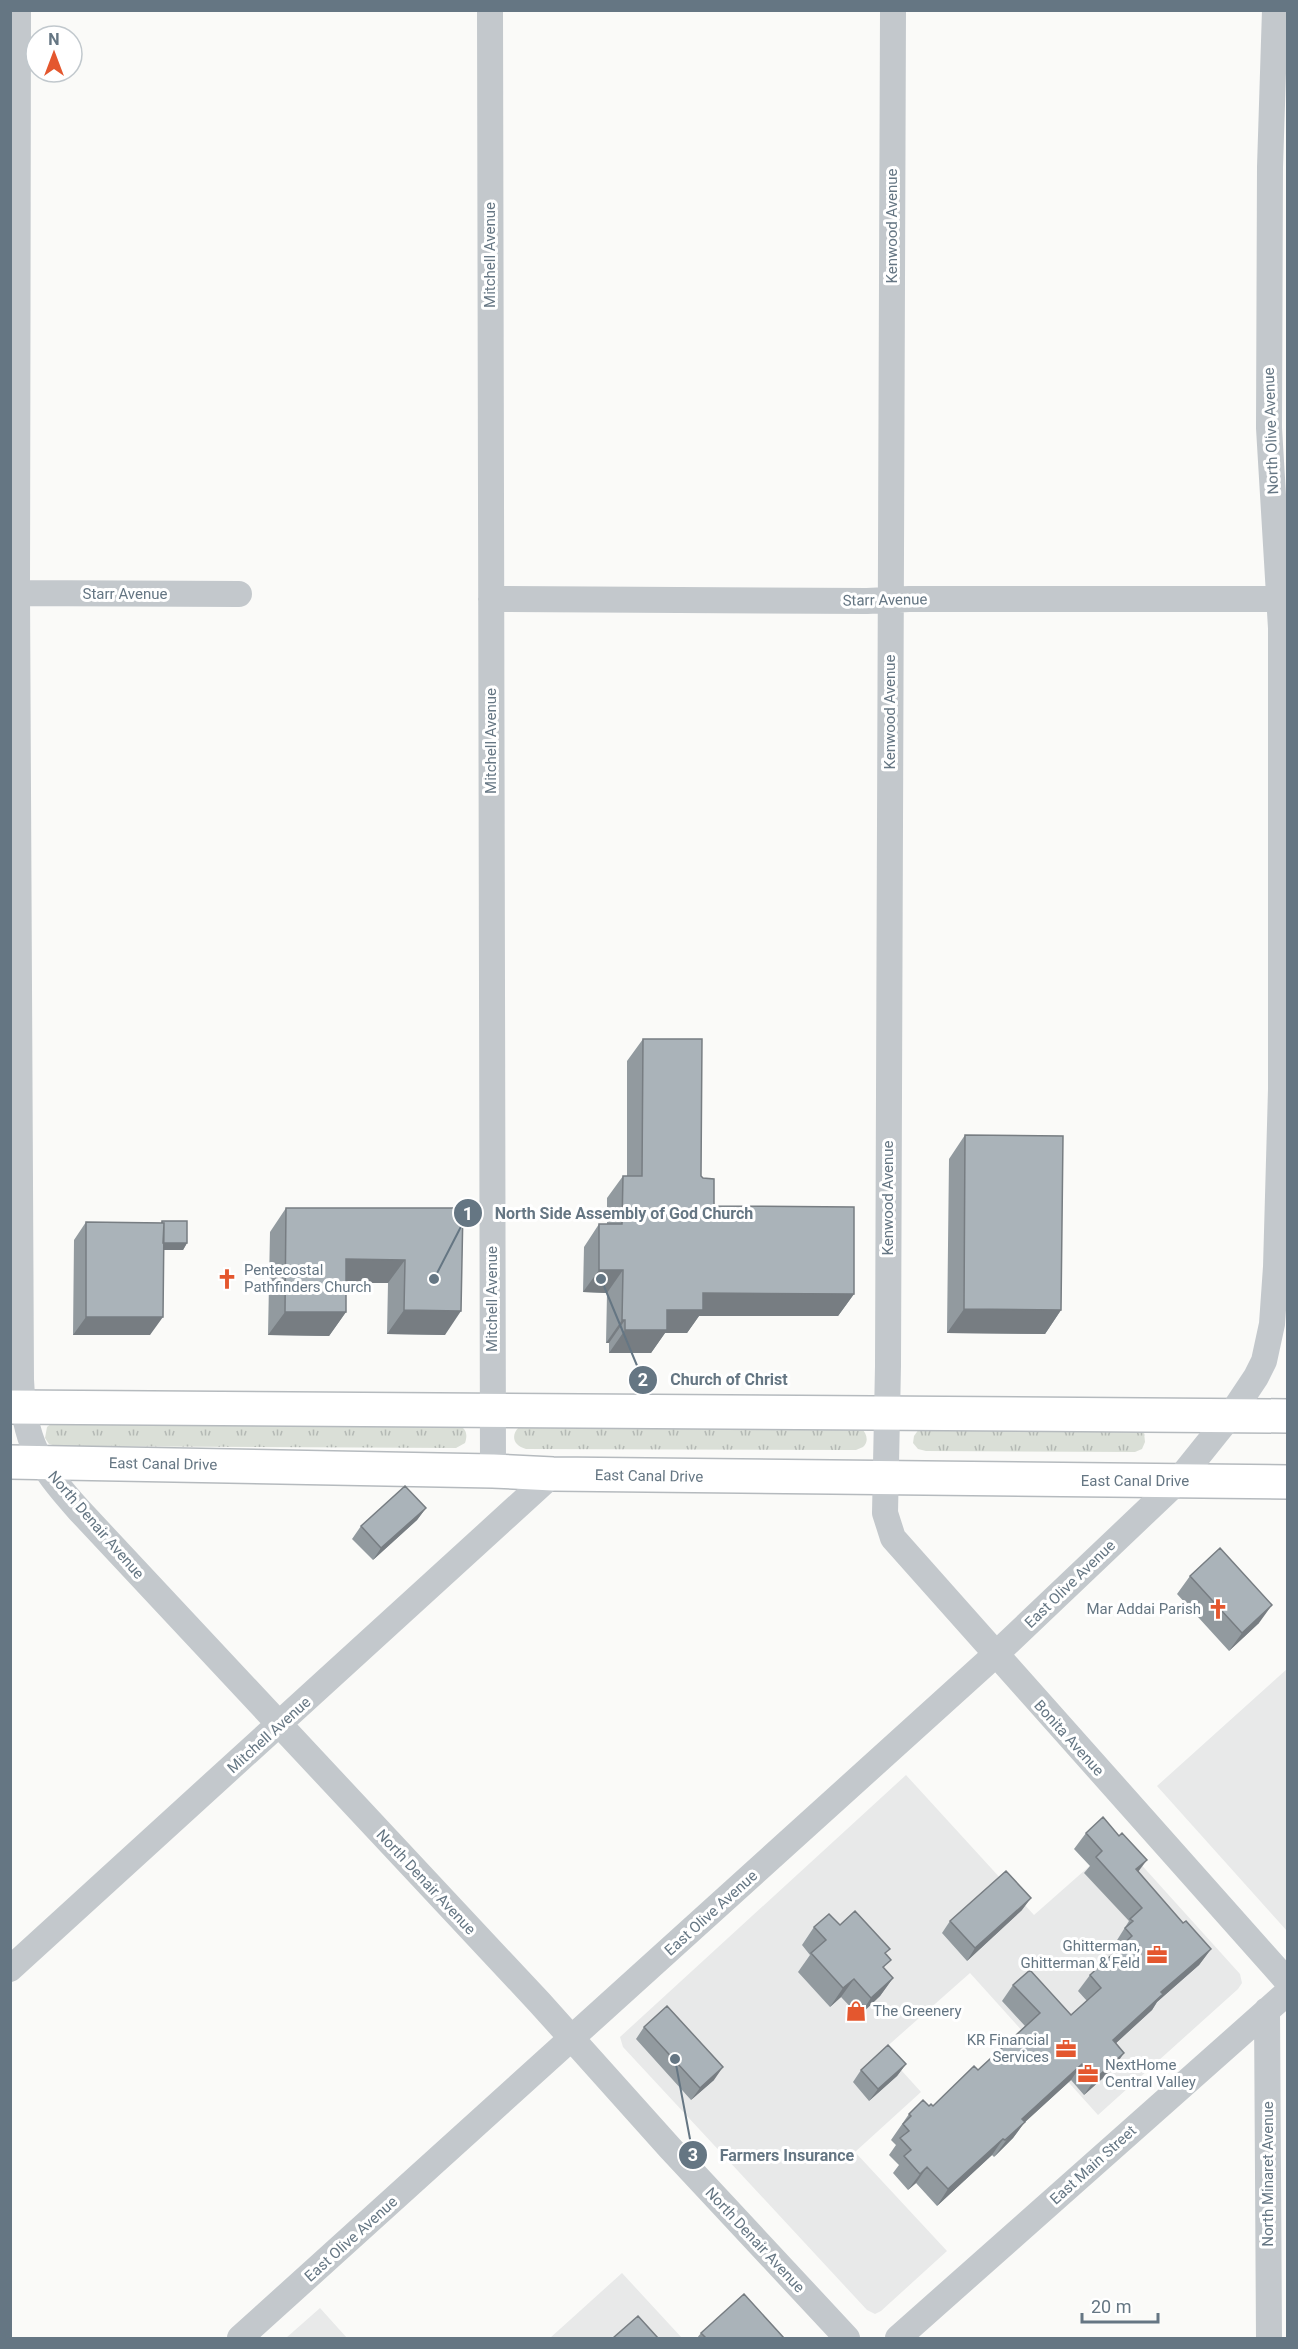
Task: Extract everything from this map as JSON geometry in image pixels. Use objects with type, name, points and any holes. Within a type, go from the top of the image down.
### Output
[{"type":"main road","points":[[16,1407],[1287,1416]]},
{"type":"main road","name":"East Canal Drive","points":[[26,1462],[553,1474],[1287,1482]]},
{"type":"street","name":"North Denair Avenue","points":[[18,10],[14,593],[16,1407],[31,1443],[26,1462],[79,1510],[572,2038],[670,2148],[848,2338]]},
{"type":"street","name":"Mitchell Avenue","points":[[490,10],[493,1471]]},
{"type":"street","name":"Kenwood Avenue","points":[[885,1479],[893,10]]},
{"type":"street","name":"North Olive Avenue","points":[[1230,1416],[1264,1361],[1272,1324],[1276,1267],[1281,1089],[1280,599],[1269,428],[1270,167],[1275,10]]},
{"type":"street","name":"Starr Avenue","points":[[14,593],[239,594]]},
{"type":"street","name":"Starr Avenue","points":[[491,599],[1280,599]]},
{"type":"street","name":"East Olive Avenue","points":[[240,2338],[995,1655],[1177,1482],[1230,1416]]},
{"type":"street","name":"Mitchell Avenue","points":[[10,1969],[553,1474]]},
{"type":"street","name":"Bonita Avenue","points":[[885,1479],[885,1513],[893,1538],[1287,1982]]},
{"type":"street","name":"East Main Street","points":[[898,2338],[1287,1992]]},
{"type":"street","name":"North Minaret Avenue","points":[[1267,2010],[1269,2338]]},
{"type":"shaded area","points":[[1287,1669],[1287,1931],[1157,1786]]},
{"type":"shaded area","points":[[906,1775],[1034,1915],[1119,1840],[1240,1974],[1242,1983],[1098,2115],[970,1973],[883,2050],[921,2092],[855,2152],[947,2251],[875,2314],[867,2310],[623,2047],[620,2037]]},
{"type":"shaded area","points":[[622,2273],[682,2338],[550,2338]]},
{"type":"shaded area","points":[[320,2308],[347,2338],[286,2338]]},
{"type":"green space","points":[[52,1423],[459,1425],[465,1430],[466,1437],[465,1443],[456,1448],[56,1446],[49,1444],[45,1438],[47,1427]]},
{"type":"green space","points":[[519,1427],[862,1429],[867,1440],[863,1447],[856,1450],[526,1449],[516,1443],[514,1437]]},
{"type":"green space","points":[[919,1429],[1139,1430],[1144,1432],[1145,1442],[1142,1449],[1135,1452],[926,1451],[918,1449],[913,1443],[914,1436]]},
{"type":"building","points":[[643,1039],[702,1039],[701,1176],[714,1179],[714,1206],[854,1207],[854,1294],[703,1293],[703,1310],[667,1310],[667,1330],[625,1330],[625,1320],[622,1320],[623,1270],[599,1270],[599,1224],[622,1224],[623,1176],[642,1176]]},
{"type":"building","points":[[965,1135],[1063,1136],[1061,1310],[964,1309]]},
{"type":"building","points":[[286,1208],[463,1208],[461,1311],[404,1310],[405,1260],[346,1259],[346,1312],[285,1312]]},
{"type":"building","points":[[162,1221],[187,1221],[187,1243],[163,1243],[164,1223]]},
{"type":"building","points":[[86,1222],[164,1223],[163,1317],[86,1317]]},
{"type":"building","points":[[405,1486],[426,1508],[381,1548],[361,1526]]},
{"type":"building","points":[[1220,1548],[1272,1605],[1242,1633],[1190,1576]]},
{"type":"building","points":[[1103,1817],[1119,1836],[1122,1833],[1147,1860],[1136,1869],[1183,1923],[1186,1921],[1211,1949],[1161,1992],[1163,1994],[1113,2040],[1124,2053],[1095,2079],[1082,2064],[1022,2119],[1025,2122],[948,2189],[927,2167],[920,2174],[904,2156],[911,2150],[900,2138],[909,2131],[903,2124],[911,2116],[909,2114],[923,2100],[929,2106],[931,2104],[933,2106],[974,2066],[978,2070],[1040,2013],[1013,1985],[1030,1970],[1071,2015],[1101,1988],[1090,1975],[1132,1936],[1125,1928],[1133,1921],[1130,1919],[1142,1908],[1096,1857],[1102,1851],[1086,1833]]},
{"type":"building","points":[[1006,1871],[1031,1898],[975,1948],[950,1921]]},
{"type":"building","points":[[855,1911],[890,1949],[885,1953],[891,1960],[883,1967],[893,1978],[871,1998],[854,1979],[843,1988],[811,1953],[826,1940],[814,1927],[829,1914],[840,1925]]},
{"type":"building","points":[[667,2006],[723,2067],[700,2088],[644,2027]]},
{"type":"building","points":[[888,2045],[906,2064],[878,2089],[861,2070]]},
{"type":"building","points":[[744,2294],[784,2338],[706,2338],[701,2333]]},
{"type":"building","points":[[638,2316],[658,2338],[613,2338]]},
{"type":"place","name":"Pentecostal Pathfinders Church","points":[[227,1279]]},
{"type":"place","name":"North Side Assembly of God Church","points":[[434,1279]]},
{"type":"place","name":"Church of Christ","points":[[601,1279]]},
{"type":"place","name":"Mar Addai Parish","points":[[1218,1609]]},
{"type":"place","name":"Ghitterman, Ghitterman & Feld","points":[[1157,1955]]},
{"type":"place","name":"The Greenery","points":[[856,2011]]},
{"type":"place","name":"KR Financial Services","points":[[1066,2049]]},
{"type":"place","name":"Farmers Insurance","points":[[675,2059]]},
{"type":"place","name":"NextHome Central Valley","points":[[1088,2074]]}]
